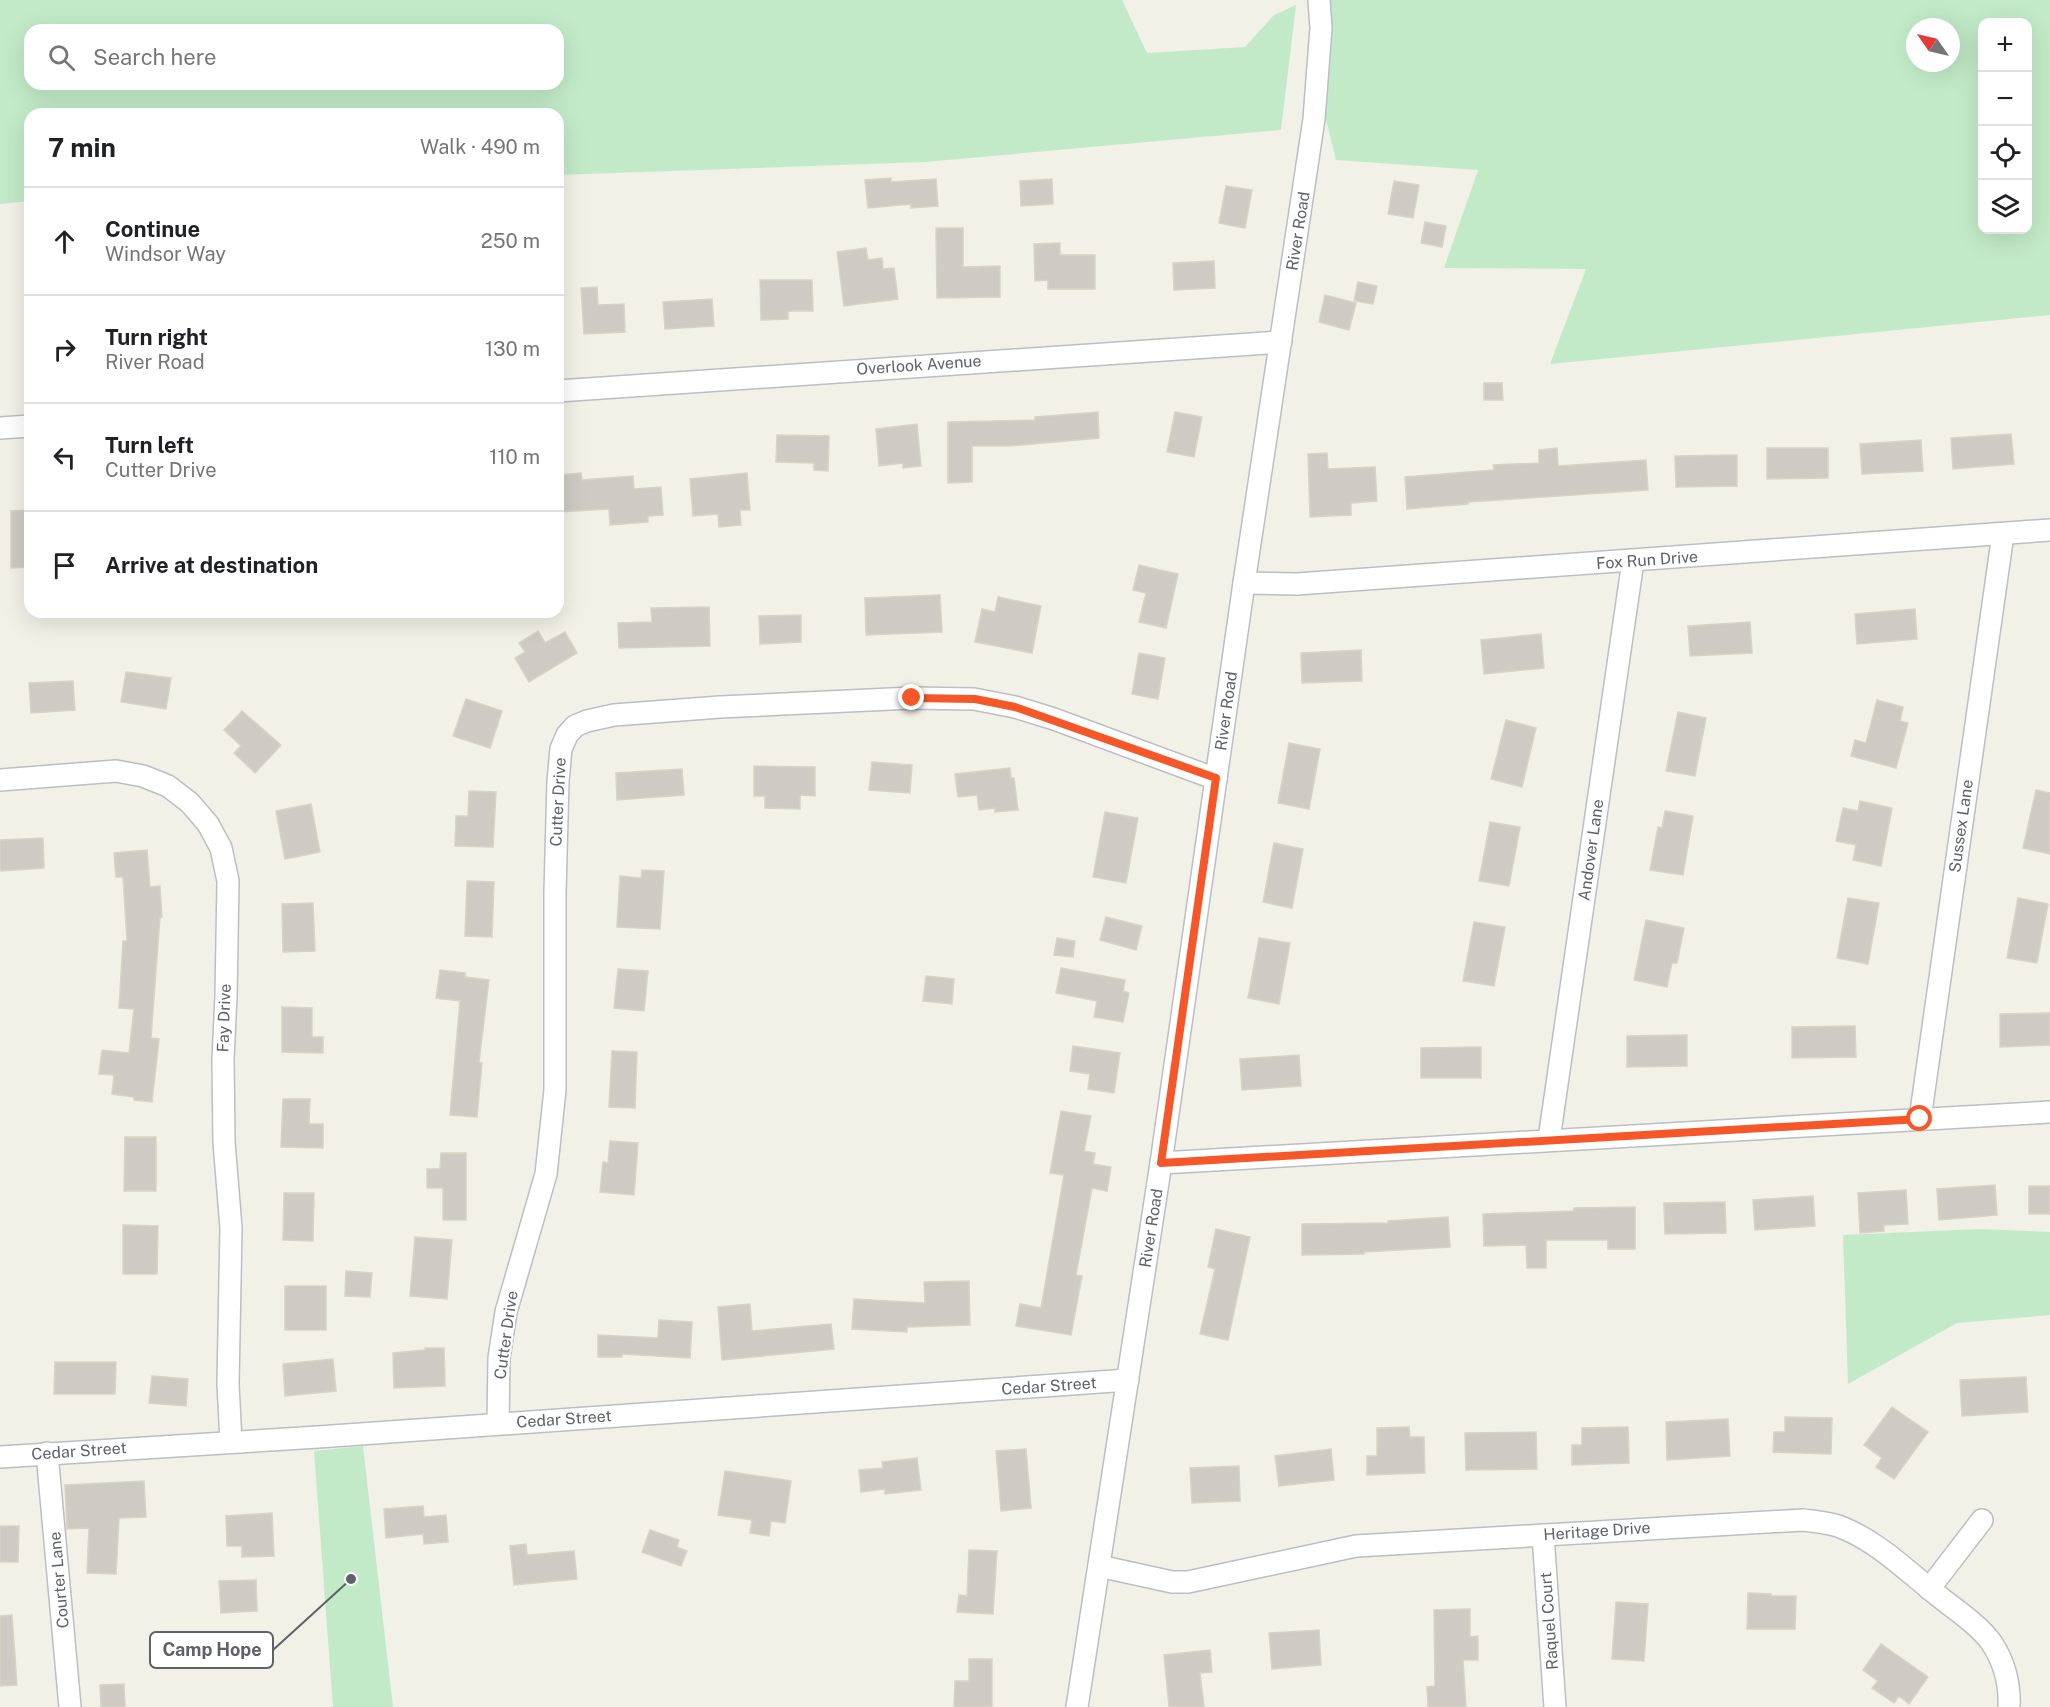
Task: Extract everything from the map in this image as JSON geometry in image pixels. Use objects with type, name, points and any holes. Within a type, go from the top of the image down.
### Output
[{"type":"street","name":"River Road","points":[[1077,1707],[1161,1163],[1244,583],[1314,119],[1321,28],[1319,0]]},
{"type":"street","name":"Overlook Avenue","points":[[564,391],[1281,342]]},
{"type":"street","points":[[0,428],[24,426]]},
{"type":"street","name":"Fox Run Drive","points":[[1244,583],[1297,584],[2050,530]]},
{"type":"street","name":"Sussex Lane","points":[[1920,1119],[2003,534]]},
{"type":"street","name":"Andover Lane","points":[[1549,1140],[1633,561]]},
{"type":"street","name":"Cutter Drive","points":[[498,1423],[499,1358],[506,1312],[512,1285],[540,1200],[555,1090],[555,892],[558,781],[561,749],[567,735],[575,726],[614,715],[720,707],[912,698],[975,699],[1015,707],[1054,719],[1216,778]]},
{"type":"street","name":"Fay Drive","points":[[0,780],[116,771],[143,776],[168,786],[190,803],[208,824],[221,848],[228,881],[223,1059],[224,1142],[231,1228],[228,1384],[231,1442]]},
{"type":"street","points":[[1161,1163],[2050,1112]]},
{"type":"street","name":"Cedar Street","points":[[0,1457],[1128,1380]]},
{"type":"street","name":"Courter Lane","points":[[47,1453],[70,1707]]},
{"type":"street","name":"Heritage Drive","points":[[1099,1566],[1172,1582],[1188,1582],[1356,1546],[1803,1520],[1843,1528],[1867,1540],[1980,1630],[1989,1640],[2007,1677],[2009,1707]]},
{"type":"street","points":[[1929,1589],[1982,1520]]},
{"type":"street","name":"Raquel Court","points":[[1543,1535],[1555,1707]]},
{"type":"green space","points":[[0,0],[1122,0],[1147,53],[1245,47],[1274,15],[1296,5],[1281,130],[925,162],[564,175],[564,108],[24,108],[24,202],[0,204]]},
{"type":"green space","points":[[1319,0],[2050,0],[2050,315],[1550,364],[1586,269],[1444,268],[1478,170],[1336,160],[1326,120],[1314,119]]},
{"type":"green space","points":[[1980,1229],[2050,1232],[2050,1315],[1957,1323],[1848,1384],[1843,1235]]},
{"type":"green space","points":[[363,1446],[393,1707],[333,1707],[314,1451]]},
{"type":"building","points":[[891,178],[891,182],[936,179],[938,206],[911,208],[911,204],[868,208],[865,180]]},
{"type":"building","points":[[1052,179],[1053,204],[1021,206],[1020,181]]},
{"type":"building","points":[[1394,181],[1419,185],[1413,218],[1388,214]]},
{"type":"building","points":[[1226,186],[1252,190],[1245,228],[1219,223]]},
{"type":"building","points":[[1425,222],[1446,226],[1442,247],[1421,243]]},
{"type":"building","points":[[936,228],[963,228],[963,267],[1000,266],[1000,297],[937,298]]},
{"type":"building","points":[[1060,243],[1060,255],[1095,255],[1095,289],[1048,289],[1048,280],[1035,281],[1034,244]]},
{"type":"building","points":[[866,248],[868,260],[882,258],[883,269],[894,268],[898,299],[844,306],[837,252]]},
{"type":"building","points":[[1214,261],[1215,288],[1174,290],[1173,263]]},
{"type":"building","points":[[760,280],[812,280],[813,311],[788,311],[788,319],[761,320]]},
{"type":"building","points":[[1358,282],[1377,286],[1373,304],[1354,301]]},
{"type":"building","points":[[597,287],[598,305],[624,304],[625,332],[584,334],[581,288]]},
{"type":"building","points":[[1325,295],[1356,303],[1349,330],[1319,322]]},
{"type":"building","points":[[712,299],[714,326],[665,329],[663,302]]},
{"type":"building","points":[[1484,383],[1502,383],[1503,400],[1484,400]]},
{"type":"building","points":[[1098,412],[1099,438],[1009,446],[972,446],[972,482],[948,483],[948,422],[1035,420],[1035,417]]},
{"type":"building","points":[[1175,412],[1202,417],[1194,457],[1167,452]]},
{"type":"building","points":[[917,424],[921,466],[903,468],[903,463],[879,466],[876,429]]},
{"type":"building","points":[[2011,434],[2014,464],[1953,469],[1951,438]]},
{"type":"building","points":[[777,435],[829,436],[828,471],[814,470],[814,463],[776,462]]},
{"type":"building","points":[[1921,440],[1923,471],[1862,474],[1860,444]]},
{"type":"building","points":[[1557,448],[1558,466],[1646,460],[1648,490],[1468,502],[1468,504],[1407,509],[1405,477],[1494,470],[1493,465],[1539,463],[1539,450]]},
{"type":"building","points":[[1767,448],[1828,448],[1828,478],[1767,479]]},
{"type":"building","points":[[1327,453],[1328,469],[1375,467],[1377,501],[1351,503],[1351,515],[1310,517],[1308,454]]},
{"type":"building","points":[[1737,455],[1737,486],[1676,487],[1675,456]]},
{"type":"building","points":[[581,473],[582,480],[633,476],[634,489],[661,487],[663,515],[648,516],[648,522],[610,525],[609,509],[564,512],[564,474]]},
{"type":"building","points":[[747,473],[750,510],[740,510],[741,525],[719,527],[718,514],[693,516],[690,479]]},
{"type":"building","points":[[24,510],[24,567],[11,568],[11,511]]},
{"type":"building","points":[[1139,565],[1178,574],[1166,628],[1139,622],[1146,593],[1133,590]]},
{"type":"building","points":[[940,595],[942,632],[866,635],[865,598]]},
{"type":"building","points":[[998,597],[1041,606],[1032,653],[975,642],[982,609],[995,612]]},
{"type":"building","points":[[709,607],[710,646],[619,648],[618,623],[652,622],[651,608]]},
{"type":"building","points":[[1915,609],[1917,639],[1857,644],[1855,614]]},
{"type":"building","points":[[801,615],[801,642],[760,644],[759,616]]},
{"type":"building","points":[[1750,622],[1752,653],[1690,656],[1688,626]]},
{"type":"building","points":[[538,631],[545,643],[565,632],[577,653],[529,682],[515,658],[525,652],[519,643]]},
{"type":"building","points":[[1541,634],[1544,668],[1484,674],[1481,640]]},
{"type":"building","points":[[1361,650],[1362,681],[1302,683],[1301,653]]},
{"type":"building","points":[[1139,653],[1165,658],[1158,699],[1132,694]]},
{"type":"building","points":[[126,672],[171,678],[166,709],[121,702]]},
{"type":"building","points":[[73,681],[75,710],[31,713],[29,683]]},
{"type":"building","points":[[466,699],[502,711],[490,748],[453,736]]},
{"type":"building","points":[[1877,700],[1903,707],[1900,721],[1908,723],[1896,768],[1851,756],[1855,740],[1866,743]]},
{"type":"building","points":[[242,711],[281,745],[255,773],[234,753],[241,746],[224,730]]},
{"type":"building","points":[[1678,712],[1706,718],[1695,776],[1666,771]]},
{"type":"building","points":[[1506,720],[1536,728],[1522,787],[1491,779]]},
{"type":"building","points":[[1289,743],[1320,749],[1309,809],[1278,803]]},
{"type":"building","points":[[872,762],[912,765],[910,793],[869,790]]},
{"type":"building","points":[[754,766],[815,767],[815,796],[800,795],[800,809],[765,808],[765,796],[754,796]]},
{"type":"building","points":[[1010,768],[1011,778],[1014,778],[1018,810],[995,812],[995,808],[979,810],[977,795],[958,797],[955,774]]},
{"type":"building","points":[[682,769],[684,795],[617,800],[616,773]]},
{"type":"building","points":[[2036,790],[2050,793],[2050,854],[2023,848]]},
{"type":"building","points":[[469,791],[496,792],[493,847],[455,846],[456,816],[468,816]]},
{"type":"building","points":[[1860,801],[1892,808],[1881,866],[1853,860],[1856,845],[1836,841],[1843,808],[1858,811]]},
{"type":"building","points":[[311,804],[320,852],[285,859],[276,811]]},
{"type":"building","points":[[1665,811],[1693,816],[1683,875],[1650,870],[1658,827],[1662,828]]},
{"type":"building","points":[[1105,812],[1138,818],[1126,883],[1093,877]]},
{"type":"building","points":[[1490,822],[1520,827],[1509,886],[1479,881]]},
{"type":"building","points":[[43,838],[44,868],[0,871],[0,840]]},
{"type":"building","points":[[1274,843],[1303,849],[1292,908],[1263,902]]},
{"type":"building","points":[[147,850],[150,887],[160,886],[162,917],[160,917],[151,1038],[159,1039],[152,1102],[112,1094],[114,1075],[99,1074],[102,1050],[129,1053],[134,1009],[119,1008],[123,941],[127,941],[123,877],[116,877],[114,853]]},
{"type":"building","points":[[642,870],[664,871],[660,929],[617,927],[620,876],[641,878]]},
{"type":"building","points":[[467,881],[494,882],[492,937],[465,936]]},
{"type":"building","points":[[1848,898],[1879,903],[1868,964],[1837,958]]},
{"type":"building","points":[[2018,898],[2048,904],[2037,963],[2007,958]]},
{"type":"building","points":[[313,903],[315,951],[283,952],[282,904]]},
{"type":"building","points":[[1106,917],[1142,926],[1136,950],[1100,940]]},
{"type":"building","points":[[1646,920],[1684,928],[1677,963],[1672,963],[1667,987],[1634,980]]},
{"type":"building","points":[[1474,922],[1505,927],[1494,986],[1463,981]]},
{"type":"building","points":[[1057,938],[1075,941],[1073,957],[1054,955]]},
{"type":"building","points":[[1259,938],[1290,943],[1279,1004],[1248,998]]},
{"type":"building","points":[[1061,968],[1125,980],[1123,991],[1129,993],[1123,1022],[1094,1017],[1097,1001],[1056,993]]},
{"type":"building","points":[[618,969],[648,971],[644,1011],[614,1008]]},
{"type":"building","points":[[440,970],[465,973],[465,977],[489,980],[479,1062],[482,1063],[477,1117],[450,1115],[460,1001],[436,998]]},
{"type":"building","points":[[926,976],[954,979],[952,1004],[923,1001]]},
{"type":"building","points":[[282,1007],[312,1008],[312,1037],[323,1037],[323,1053],[282,1052]]},
{"type":"building","points":[[2050,1013],[2050,1045],[2000,1047],[2000,1014]]},
{"type":"building","points":[[1855,1026],[1856,1057],[1792,1058],[1792,1027]]},
{"type":"building","points":[[1687,1035],[1687,1066],[1627,1067],[1627,1036]]},
{"type":"building","points":[[1073,1046],[1120,1053],[1114,1093],[1088,1089],[1090,1074],[1070,1071]]},
{"type":"building","points":[[1481,1047],[1481,1078],[1421,1078],[1421,1048]]},
{"type":"building","points":[[612,1051],[637,1052],[635,1108],[609,1107]]},
{"type":"building","points":[[1299,1055],[1301,1086],[1242,1090],[1240,1059]]},
{"type":"building","points":[[283,1099],[310,1099],[309,1124],[323,1124],[323,1148],[281,1147]]},
{"type":"building","points":[[1061,1111],[1091,1116],[1084,1151],[1095,1153],[1093,1164],[1111,1167],[1107,1191],[1092,1188],[1076,1275],[1082,1276],[1071,1335],[1016,1326],[1020,1304],[1041,1308],[1064,1175],[1050,1173]]},
{"type":"building","points":[[125,1137],[156,1137],[156,1191],[124,1191]]},
{"type":"building","points":[[610,1141],[638,1143],[634,1195],[600,1192],[603,1162],[608,1163]]},
{"type":"building","points":[[441,1153],[466,1153],[466,1220],[443,1220],[443,1188],[427,1188],[427,1169],[440,1169]]},
{"type":"building","points":[[1995,1185],[1997,1215],[1939,1220],[1937,1189]]},
{"type":"building","points":[[2029,1186],[2050,1186],[2050,1214],[2029,1214]]},
{"type":"building","points":[[1906,1190],[1908,1224],[1884,1225],[1884,1231],[1860,1233],[1858,1193]]},
{"type":"building","points":[[284,1193],[314,1193],[313,1241],[283,1240]]},
{"type":"building","points":[[1813,1196],[1815,1226],[1755,1230],[1753,1200]]},
{"type":"building","points":[[1725,1202],[1726,1233],[1665,1234],[1664,1203]]},
{"type":"building","points":[[1635,1207],[1635,1249],[1608,1249],[1608,1240],[1546,1240],[1546,1268],[1527,1268],[1526,1245],[1484,1246],[1483,1214],[1574,1211],[1574,1208]]},
{"type":"building","points":[[1448,1217],[1450,1247],[1364,1252],[1364,1254],[1302,1255],[1302,1224],[1388,1223],[1388,1221]]},
{"type":"building","points":[[123,1225],[158,1226],[157,1274],[123,1274]]},
{"type":"building","points":[[1216,1229],[1250,1237],[1228,1340],[1200,1334],[1215,1269],[1208,1267]]},
{"type":"building","points":[[415,1237],[452,1240],[447,1299],[410,1296]]},
{"type":"building","points":[[346,1271],[372,1273],[370,1297],[345,1296]]},
{"type":"building","points":[[969,1281],[970,1325],[907,1327],[907,1332],[852,1329],[854,1299],[925,1303],[924,1282]]},
{"type":"building","points":[[285,1286],[326,1286],[326,1330],[285,1330]]},
{"type":"building","points":[[750,1304],[752,1331],[831,1324],[834,1349],[722,1360],[718,1307]]},
{"type":"building","points":[[659,1320],[692,1322],[690,1358],[622,1354],[622,1357],[598,1357],[598,1335],[658,1338]]},
{"type":"building","points":[[425,1348],[444,1348],[445,1386],[394,1388],[393,1353],[425,1350]]},
{"type":"building","points":[[333,1359],[336,1391],[285,1396],[283,1364]]},
{"type":"building","points":[[55,1362],[116,1362],[115,1394],[54,1394]]},
{"type":"building","points":[[152,1376],[188,1379],[186,1406],[149,1403]]},
{"type":"building","points":[[2026,1377],[2028,1412],[1962,1416],[1960,1380]]},
{"type":"building","points":[[1892,1407],[1928,1432],[1894,1479],[1876,1467],[1882,1458],[1864,1445]]},
{"type":"building","points":[[1785,1417],[1832,1418],[1831,1454],[1773,1452],[1774,1432],[1785,1432]]},
{"type":"building","points":[[1728,1419],[1730,1456],[1667,1460],[1666,1422]]},
{"type":"building","points":[[1409,1427],[1410,1437],[1424,1437],[1425,1473],[1367,1475],[1367,1456],[1377,1456],[1377,1428]]},
{"type":"building","points":[[1628,1427],[1629,1463],[1572,1465],[1572,1445],[1582,1445],[1582,1428]]},
{"type":"building","points":[[1536,1432],[1537,1469],[1466,1470],[1465,1433]]},
{"type":"building","points":[[1026,1449],[1031,1508],[1001,1511],[996,1451]]},
{"type":"building","points":[[1331,1449],[1334,1480],[1279,1486],[1275,1456]]},
{"type":"building","points":[[917,1458],[921,1490],[885,1494],[885,1489],[861,1492],[859,1470],[883,1468],[882,1462]]},
{"type":"building","points":[[1239,1466],[1240,1501],[1192,1503],[1190,1468]]},
{"type":"building","points":[[725,1471],[791,1481],[785,1523],[771,1521],[769,1536],[750,1533],[752,1520],[718,1515]]},
{"type":"building","points":[[144,1481],[146,1517],[119,1518],[116,1574],[87,1573],[89,1528],[67,1529],[65,1485]]},
{"type":"building","points":[[423,1506],[424,1517],[446,1515],[448,1542],[424,1544],[423,1534],[386,1538],[384,1509]]},
{"type":"building","points":[[272,1513],[274,1556],[242,1557],[242,1546],[227,1546],[226,1516]]},
{"type":"building","points":[[0,1526],[19,1526],[18,1562],[0,1562]]},
{"type":"building","points":[[650,1530],[679,1540],[677,1547],[687,1551],[681,1566],[642,1552]]},
{"type":"building","points":[[526,1544],[527,1555],[574,1551],[577,1579],[514,1585],[510,1546]]},
{"type":"building","points":[[969,1550],[997,1551],[993,1614],[957,1612],[959,1595],[967,1596]]},
{"type":"building","points":[[256,1580],[257,1611],[221,1613],[219,1581]]},
{"type":"building","points":[[1748,1593],[1796,1596],[1795,1629],[1747,1629]]},
{"type":"building","points":[[1616,1602],[1648,1604],[1644,1661],[1612,1659]]},
{"type":"building","points":[[1470,1609],[1470,1637],[1478,1636],[1478,1660],[1463,1660],[1466,1707],[1428,1707],[1427,1687],[1435,1686],[1434,1610]]},
{"type":"building","points":[[12,1615],[17,1685],[0,1686],[0,1616]]},
{"type":"building","points":[[1319,1630],[1321,1665],[1272,1669],[1269,1633]]},
{"type":"building","points":[[1881,1644],[1928,1677],[1909,1704],[1899,1696],[1894,1703],[1872,1688],[1878,1681],[1863,1670]]},
{"type":"building","points":[[1210,1650],[1212,1672],[1200,1673],[1204,1707],[1169,1707],[1164,1655]]},
{"type":"building","points":[[969,1659],[992,1659],[992,1707],[954,1707],[955,1681],[969,1681]]},
{"type":"building","points":[[124,1684],[125,1707],[101,1707],[100,1685]]},
{"type":"place","name":"Camp Hope","points":[[351,1579]]},
{"type":"route","points":[[912,698],[975,699],[1015,707],[1216,778],[1161,1163],[1920,1119]]}]
